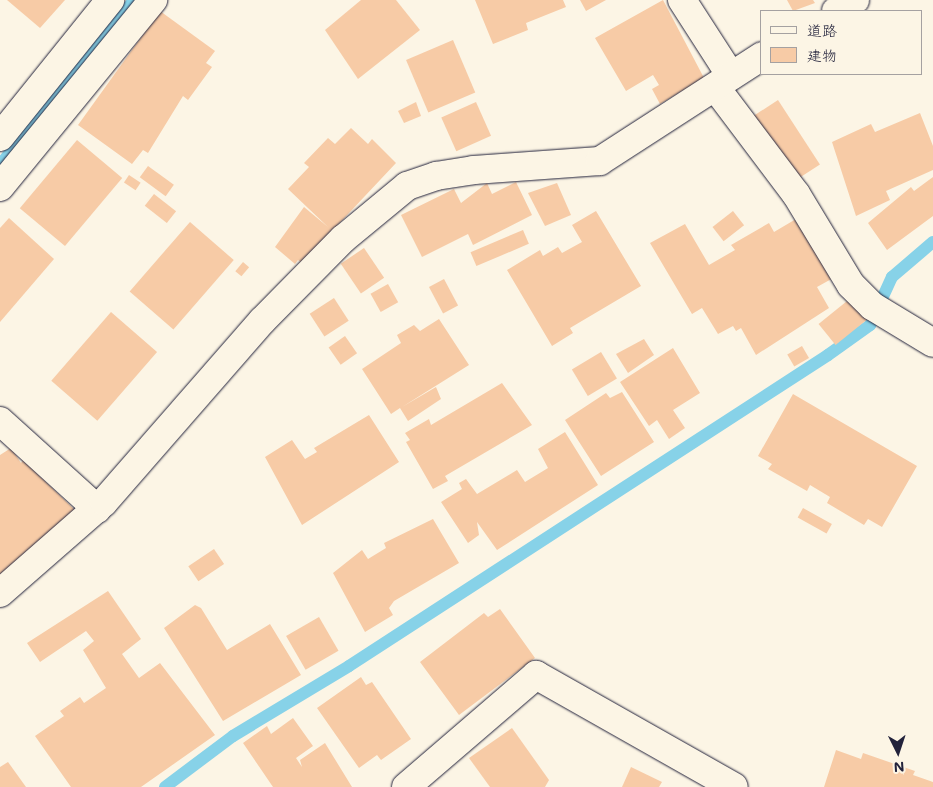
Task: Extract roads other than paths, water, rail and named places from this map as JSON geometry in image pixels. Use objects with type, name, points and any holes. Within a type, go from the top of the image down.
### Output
[{"type":"street","points":[[0,137],[110,0]]},
{"type":"street","points":[[0,187],[153,0]]},
{"type":"street","points":[[682,0],[723,82],[796,194],[851,284],[878,310],[933,343]]},
{"type":"street","points":[[838,10],[855,0]]},
{"type":"street","points":[[0,593],[97,509],[262,321],[343,240],[407,186],[436,176],[474,170],[600,161],[760,57]]},
{"type":"street","points":[[0,421],[97,509]]},
{"type":"street","points":[[406,787],[536,675],[734,787]]},
{"type":"waterway","points":[[0,165],[134,0]]},
{"type":"waterway","points":[[165,787],[233,736],[349,666],[828,355],[870,325],[892,277],[933,242]]}]
